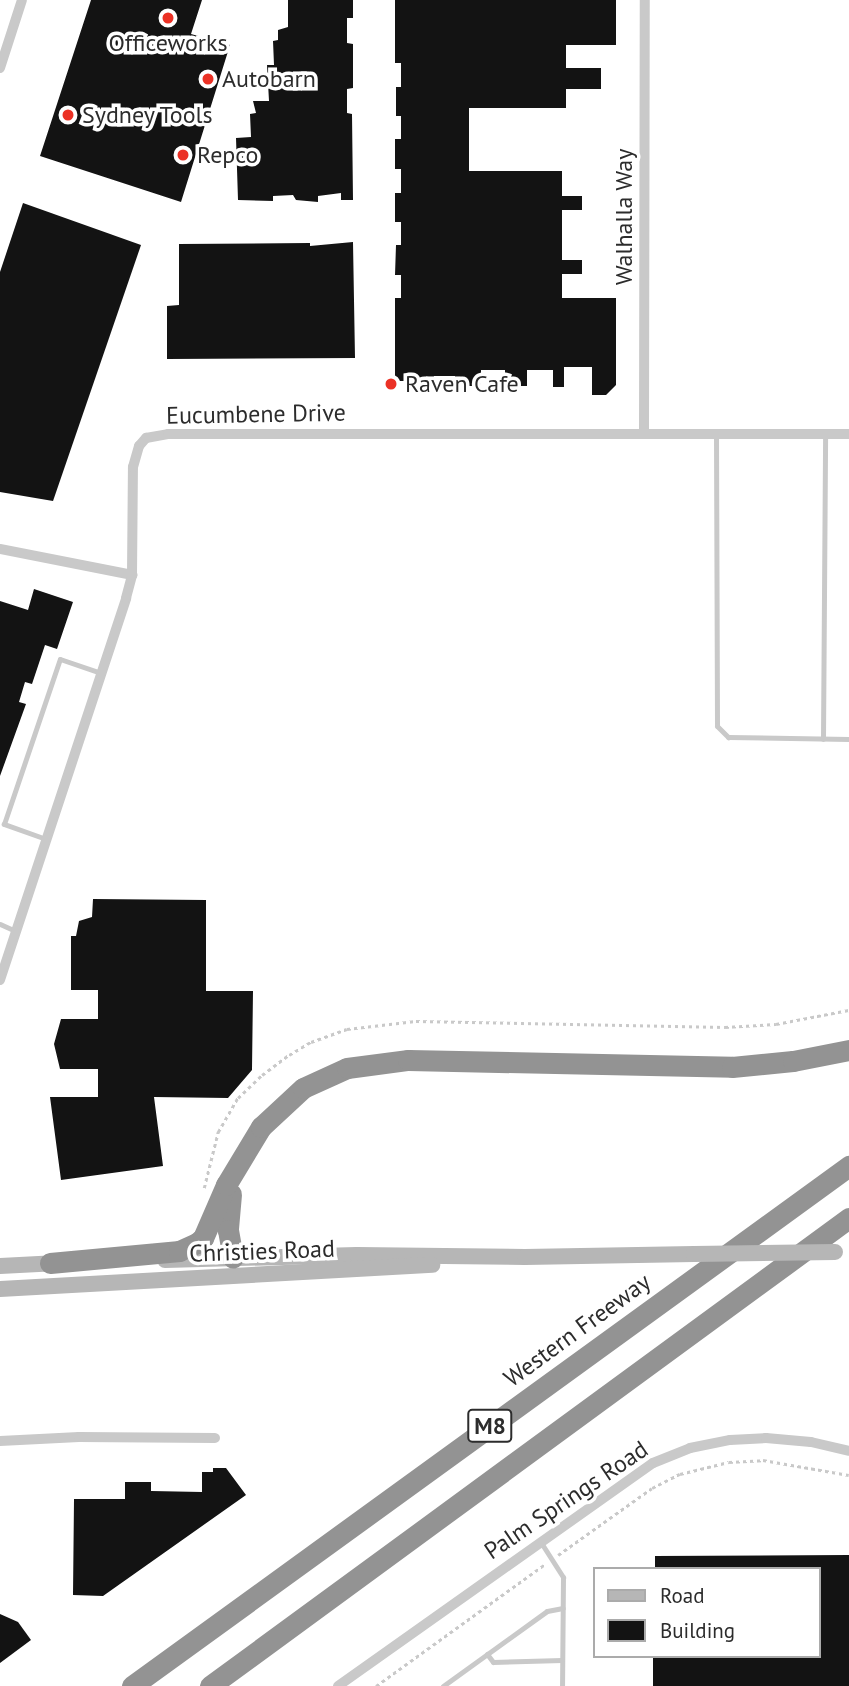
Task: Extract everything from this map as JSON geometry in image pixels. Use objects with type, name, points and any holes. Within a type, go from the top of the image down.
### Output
[{"type":"highway","points":[[50,1263],[179,1251],[191,1247],[204,1238],[237,1165],[261,1127],[288,1098],[316,1080],[368,1063],[408,1060],[732,1068],[793,1061],[849,1050]]},
{"type":"highway","points":[[233,1258],[228,1238],[228,1210],[237,1165]]},
{"type":"highway","name":"Western Freeway","points":[[132,1686],[849,1166]]},
{"type":"highway","name":"M8","points":[[210,1686],[849,1218]]},
{"type":"main road","name":"Christies Road","points":[[0,1266],[357,1255],[525,1257],[842,1252]]},
{"type":"main road","name":"Christies Road","points":[[0,1289],[382,1269],[525,1257]]},
{"type":"main road","points":[[233,1258],[246,1266],[317,1265],[382,1269]]},
{"type":"street","points":[[0,68],[22,0]]},
{"type":"street","name":"Walhalla Way","points":[[644,434],[645,0]]},
{"type":"street","name":"Eucumbene Drive","points":[[0,980],[132,575],[134,456],[146,438],[157,435],[849,434]]},
{"type":"street","points":[[0,549],[132,575]]},
{"type":"street","points":[[0,1441],[79,1437],[215,1438]]},
{"type":"street","name":"Palm Springs Road","points":[[338,1686],[653,1463],[690,1448],[730,1440],[766,1438],[811,1442],[849,1451]]},
{"type":"lane","points":[[716,434],[717,726],[728,737],[849,739]]},
{"type":"lane","points":[[823,739],[825,434]]},
{"type":"lane","points":[[46,839],[4,824],[60,659],[102,673]]},
{"type":"lane","points":[[0,924],[16,931]]},
{"type":"lane","points":[[540,1541],[563,1577],[562,1686]]},
{"type":"lane","points":[[443,1686],[547,1611],[563,1608]]},
{"type":"lane","points":[[487,1654],[493,1662],[562,1660]]},
{"type":"path","points":[[376,1686],[652,1488],[680,1474],[729,1462],[762,1460],[849,1475]]},
{"type":"building","points":[[91,0],[202,0],[191,34],[230,45],[181,202],[40,156]]},
{"type":"building","points":[[288,0],[353,0],[353,18],[347,18],[347,43],[353,44],[353,88],[347,89],[347,113],[352,114],[353,200],[341,200],[341,193],[318,196],[318,202],[296,200],[293,195],[273,196],[273,201],[238,200],[236,138],[251,137],[250,114],[256,113],[253,101],[269,101],[267,65],[274,65],[273,41],[278,40],[278,30],[288,27]]},
{"type":"building","points":[[395,0],[616,0],[616,45],[566,45],[566,68],[601,68],[601,89],[566,89],[566,108],[469,108],[469,171],[562,171],[562,196],[582,196],[582,210],[562,210],[562,260],[582,260],[582,274],[562,274],[562,298],[616,298],[616,385],[606,395],[592,395],[592,367],[564,367],[564,387],[553,387],[553,370],[527,370],[527,386],[505,386],[505,370],[481,370],[481,386],[469,386],[469,381],[455,381],[455,376],[434,376],[433,381],[395,381],[395,298],[401,298],[401,275],[395,275],[396,245],[401,245],[401,222],[395,222],[395,193],[401,193],[401,169],[395,169],[395,139],[401,139],[401,116],[396,116],[396,87],[401,87],[401,63],[395,63]]},
{"type":"building","points":[[23,203],[141,245],[53,501],[0,492],[0,272]]},
{"type":"building","points":[[353,242],[355,358],[167,359],[167,306],[179,305],[179,244],[310,243],[310,246]]},
{"type":"building","points":[[34,589],[73,602],[57,649],[45,645],[32,684],[25,682],[19,702],[26,704],[0,776],[0,601],[28,610]]},
{"type":"building","points":[[93,899],[206,900],[206,991],[253,991],[252,1070],[228,1098],[154,1097],[163,1166],[61,1180],[50,1097],[98,1097],[98,1069],[60,1069],[54,1044],[61,1019],[98,1019],[98,990],[71,990],[71,936],[76,936],[79,921],[92,917]]},
{"type":"building","points":[[213,1468],[226,1468],[246,1495],[103,1596],[73,1595],[74,1499],[125,1499],[125,1482],[151,1482],[151,1491],[202,1492],[202,1472],[213,1472]]},
{"type":"building","points":[[849,1555],[849,1686],[653,1686],[653,1658],[821,1658],[821,1567],[655,1567],[655,1556]]},
{"type":"building","points":[[0,1614],[18,1622],[31,1640],[0,1663]]},
{"type":"place","name":"Officeworks","points":[[168,18]]},
{"type":"place","name":"Autobarn","points":[[208,79]]},
{"type":"place","name":"Sydney Tools","points":[[68,115]]},
{"type":"place","name":"Repco","points":[[183,155]]},
{"type":"place","name":"Raven Cafe","points":[[391,384]]}]
